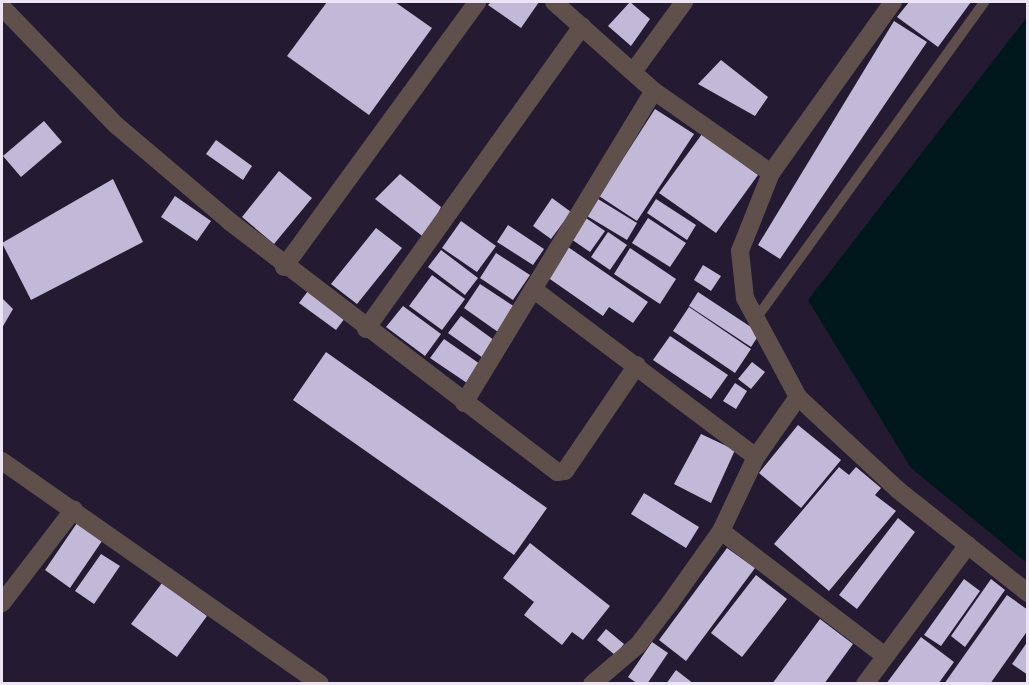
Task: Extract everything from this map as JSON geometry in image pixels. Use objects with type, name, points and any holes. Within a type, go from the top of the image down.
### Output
[{"type":"street","points":[[284,267],[477,2]]},
{"type":"street","points":[[554,2],[654,91],[771,173]]},
{"type":"street","points":[[633,72],[684,2]]},
{"type":"street","points":[[893,2],[771,173],[740,250],[745,297],[754,320],[798,397],[898,490],[1028,593]]},
{"type":"street","points":[[2,7],[116,125],[284,267],[561,473],[637,365]]},
{"type":"street","points":[[366,329],[582,26]]},
{"type":"street","points":[[464,403],[654,91]]},
{"type":"street","points":[[533,289],[756,456]]},
{"type":"street","points":[[597,682],[638,645],[721,531],[756,456],[798,397]]},
{"type":"street","points":[[2,461],[74,509],[320,684]]},
{"type":"street","points":[[2,603],[74,509]]},
{"type":"street","points":[[721,531],[885,656]]},
{"type":"street","points":[[865,684],[968,545]]},
{"type":"lane","points":[[754,320],[984,2]]},
{"type":"water","points":[[1027,17],[1027,563],[911,468],[808,300]]},
{"type":"building","points":[[327,2],[395,2],[432,28],[369,115],[287,56]]},
{"type":"building","points":[[491,2],[539,2],[521,28],[488,5]]},
{"type":"building","points":[[630,2],[650,19],[631,46],[608,26]]},
{"type":"building","points":[[909,2],[971,2],[938,47],[897,17]]},
{"type":"building","points":[[894,21],[927,42],[780,259],[758,245]]},
{"type":"building","points":[[721,60],[768,97],[755,116],[698,84]]},
{"type":"building","points":[[655,109],[694,134],[637,221],[599,196]]},
{"type":"building","points":[[44,121],[62,142],[21,177],[3,156]]},
{"type":"building","points":[[702,134],[758,175],[716,233],[659,193]]},
{"type":"building","points":[[216,140],[252,166],[243,180],[206,154]]},
{"type":"building","points":[[279,171],[312,198],[274,244],[242,217]]},
{"type":"building","points":[[400,174],[441,207],[426,239],[375,199]]},
{"type":"building","points":[[113,179],[143,242],[31,300],[2,243]]},
{"type":"building","points":[[175,196],[211,221],[197,241],[161,217]]},
{"type":"building","points":[[552,198],[571,212],[551,239],[533,226]]},
{"type":"building","points":[[598,199],[637,223],[627,240],[587,216]]},
{"type":"building","points":[[656,199],[696,225],[687,240],[647,213]]},
{"type":"building","points":[[586,218],[605,231],[590,252],[571,239]]},
{"type":"building","points":[[648,218],[686,243],[670,267],[632,243]]},
{"type":"building","points":[[461,221],[496,246],[477,272],[442,248]]},
{"type":"building","points":[[508,225],[544,249],[533,265],[497,242]]},
{"type":"building","points":[[376,228],[402,248],[357,304],[331,284]]},
{"type":"building","points":[[608,232],[627,245],[610,270],[591,257]]},
{"type":"building","points":[[568,247],[648,302],[633,323],[609,307],[603,316],[547,277]]},
{"type":"building","points":[[630,248],[676,279],[660,304],[614,274]]},
{"type":"building","points":[[441,250],[478,278],[465,295],[428,267]]},
{"type":"building","points":[[496,253],[530,275],[513,300],[480,278]]},
{"type":"building","points":[[703,265],[721,276],[711,291],[694,280]]},
{"type":"building","points":[[432,275],[465,299],[442,330],[409,306]]},
{"type":"building","points":[[480,284],[515,307],[498,332],[464,308]]},
{"type":"building","points":[[308,291],[345,318],[336,330],[299,303]]},
{"type":"building","points":[[698,292],[760,333],[751,347],[689,306]]},
{"type":"building","points":[[2,298],[13,309],[2,328]]},
{"type":"building","points":[[403,306],[441,334],[425,356],[386,327]]},
{"type":"building","points":[[689,307],[751,349],[735,373],[673,331]]},
{"type":"building","points":[[461,316],[498,343],[486,360],[448,333]]},
{"type":"building","points":[[670,336],[728,375],[711,399],[653,360]]},
{"type":"building","points":[[444,339],[480,364],[467,383],[430,358]]},
{"type":"building","points":[[326,352],[547,508],[514,555],[293,400]]},
{"type":"building","points":[[752,362],[765,372],[751,389],[738,379]]},
{"type":"building","points":[[735,383],[747,391],[736,409],[723,401]]},
{"type":"building","points":[[798,425],[841,460],[801,508],[759,473]]},
{"type":"building","points":[[701,434],[735,450],[711,503],[674,484]]},
{"type":"building","points":[[839,467],[849,475],[856,467],[881,488],[875,495],[896,511],[829,591],[774,544]]},
{"type":"building","points":[[644,493],[699,527],[686,548],[631,514]]},
{"type":"building","points":[[898,518],[915,532],[857,609],[839,595]]},
{"type":"building","points":[[77,523],[102,541],[70,588],[45,570]]},
{"type":"building","points":[[530,543],[610,606],[583,640],[572,632],[562,645],[524,615],[534,602],[503,578]]},
{"type":"building","points":[[727,548],[755,568],[686,661],[659,640]]},
{"type":"building","points":[[101,554],[120,566],[94,604],[75,591]]},
{"type":"building","points":[[756,575],[787,599],[742,657],[711,633]]},
{"type":"building","points":[[964,579],[980,591],[941,646],[924,635]]},
{"type":"building","points":[[991,579],[1005,590],[965,647],[951,636]]},
{"type":"building","points":[[162,583],[207,616],[177,657],[131,624]]},
{"type":"building","points":[[1007,595],[1028,610],[1028,630],[990,684],[944,684]]},
{"type":"building","points":[[820,619],[853,644],[824,684],[772,684]]},
{"type":"building","points":[[606,629],[624,644],[615,655],[597,640]]},
{"type":"building","points":[[921,637],[954,662],[938,684],[886,684]]},
{"type":"building","points":[[1028,641],[1028,675],[1012,664]]},
{"type":"building","points":[[652,642],[668,653],[647,684],[638,684],[628,677]]},
{"type":"building","points":[[676,670],[694,684],[666,684]]}]
